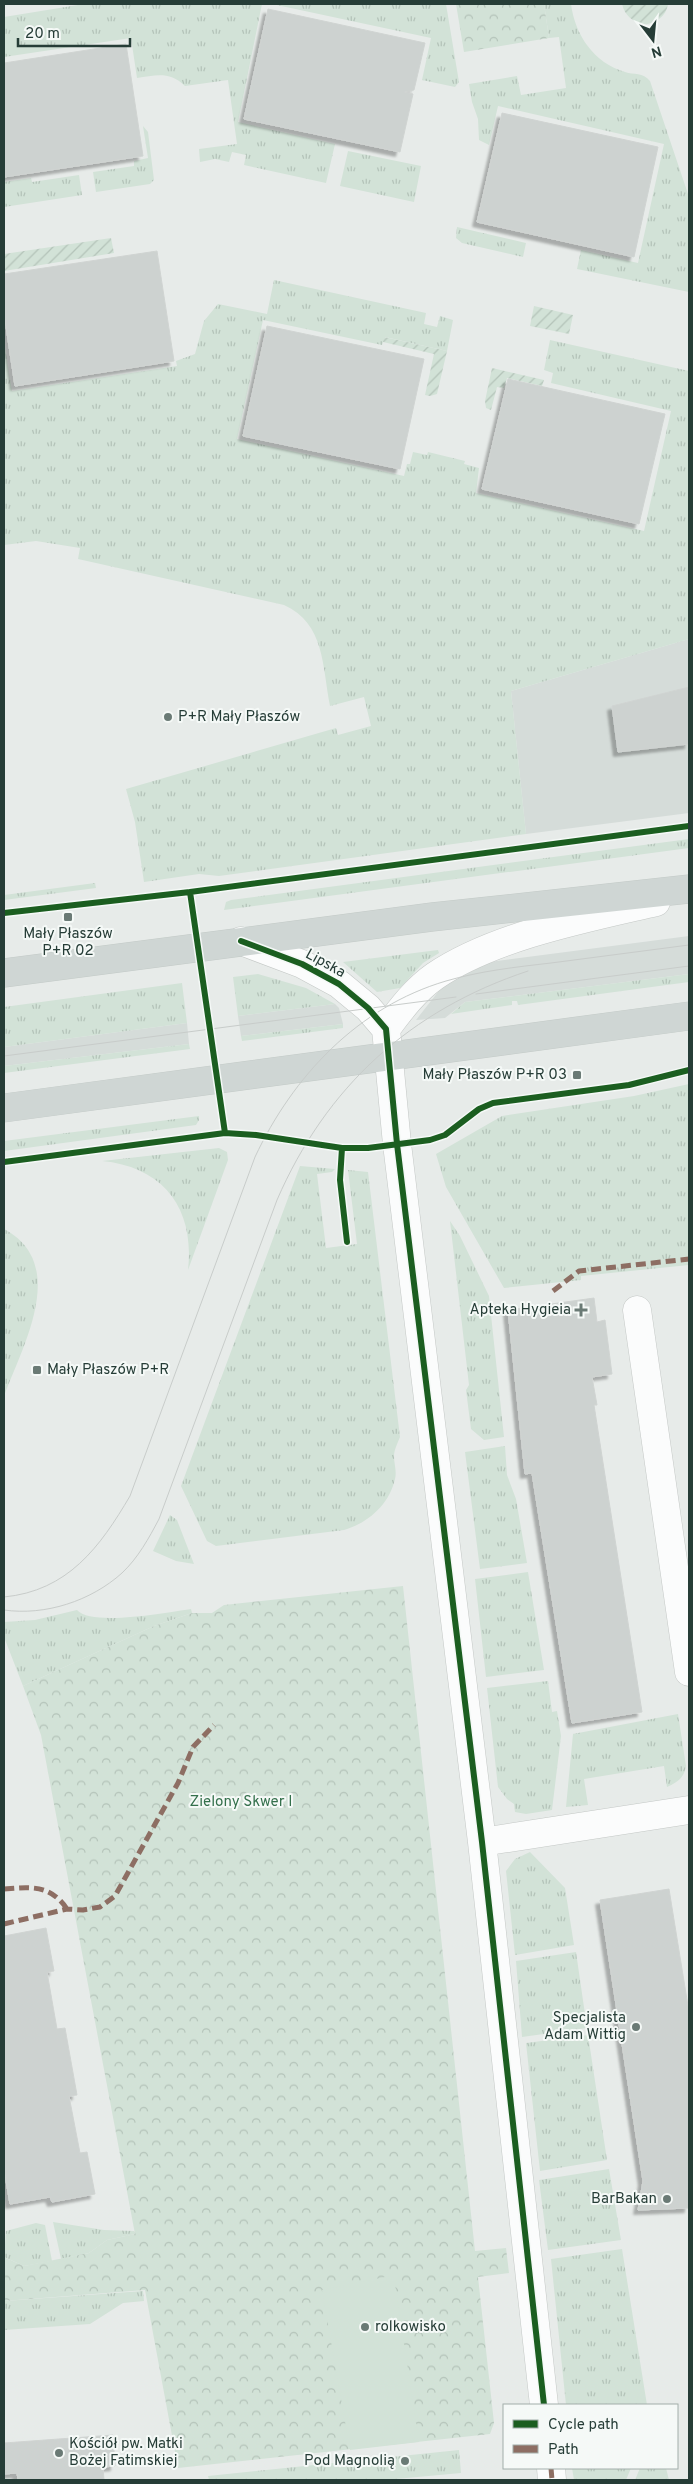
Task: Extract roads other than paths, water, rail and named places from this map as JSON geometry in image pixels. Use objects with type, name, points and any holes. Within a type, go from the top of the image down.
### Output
[{"type":"main road","name":"Lipska","points":[[4,973],[432,917],[689,890]]},
{"type":"main road","points":[[4,1108],[689,1016]]},
{"type":"street","points":[[544,2404],[482,1842],[399,1163],[386,1029],[414,993],[434,977],[461,960],[500,943],[600,915],[689,894]]},
{"type":"street","name":"Lipska","points":[[241,941],[302,964],[339,984],[368,1008],[386,1029]]},
{"type":"street","points":[[637,1310],[689,1672]]},
{"type":"street","points":[[482,1842],[689,1810]]},
{"type":"tram line","points":[[4,1597],[27,1593],[46,1586],[64,1576],[94,1549],[119,1515],[130,1496],[255,1157],[288,1099],[332,1048],[384,1008],[414,993],[446,981],[498,970],[689,945]]},
{"type":"tram line","points":[[476,994],[689,966]]},
{"type":"tram line","points":[[4,1610],[35,1611],[82,1599],[110,1583],[133,1561],[159,1519],[277,1200],[297,1159],[320,1122],[347,1088],[377,1058],[410,1031],[446,1007],[485,987],[528,971]]},
{"type":"tram line","points":[[4,1056],[456,997]]},
{"type":"place","name":"P+R Mały Płaszów","points":[[168,717]]},
{"type":"place","name":"Mały Płaszów P+R 02","points":[[68,917]]},
{"type":"place","name":"Mały Płaszów P+R 03","points":[[577,1075]]},
{"type":"place","name":"Apteka Hygieia","points":[[581,1310]]},
{"type":"place","name":"Mały Płaszów P+R","points":[[37,1370]]},
{"type":"place","name":"Specjalista Adam Wittig","points":[[636,2027]]},
{"type":"place","name":"BarBakan","points":[[667,2199]]},
{"type":"place","name":"rolkowisko","points":[[365,2327]]},
{"type":"place","name":"Kościół pw. Matki Bożej Fatimskiej","points":[[59,2453]]},
{"type":"place","name":"Pod Magnolią","points":[[405,2461]]},
{"type":"park label","name":"Zielony Skwer I","points":[[241,1802]]}]
